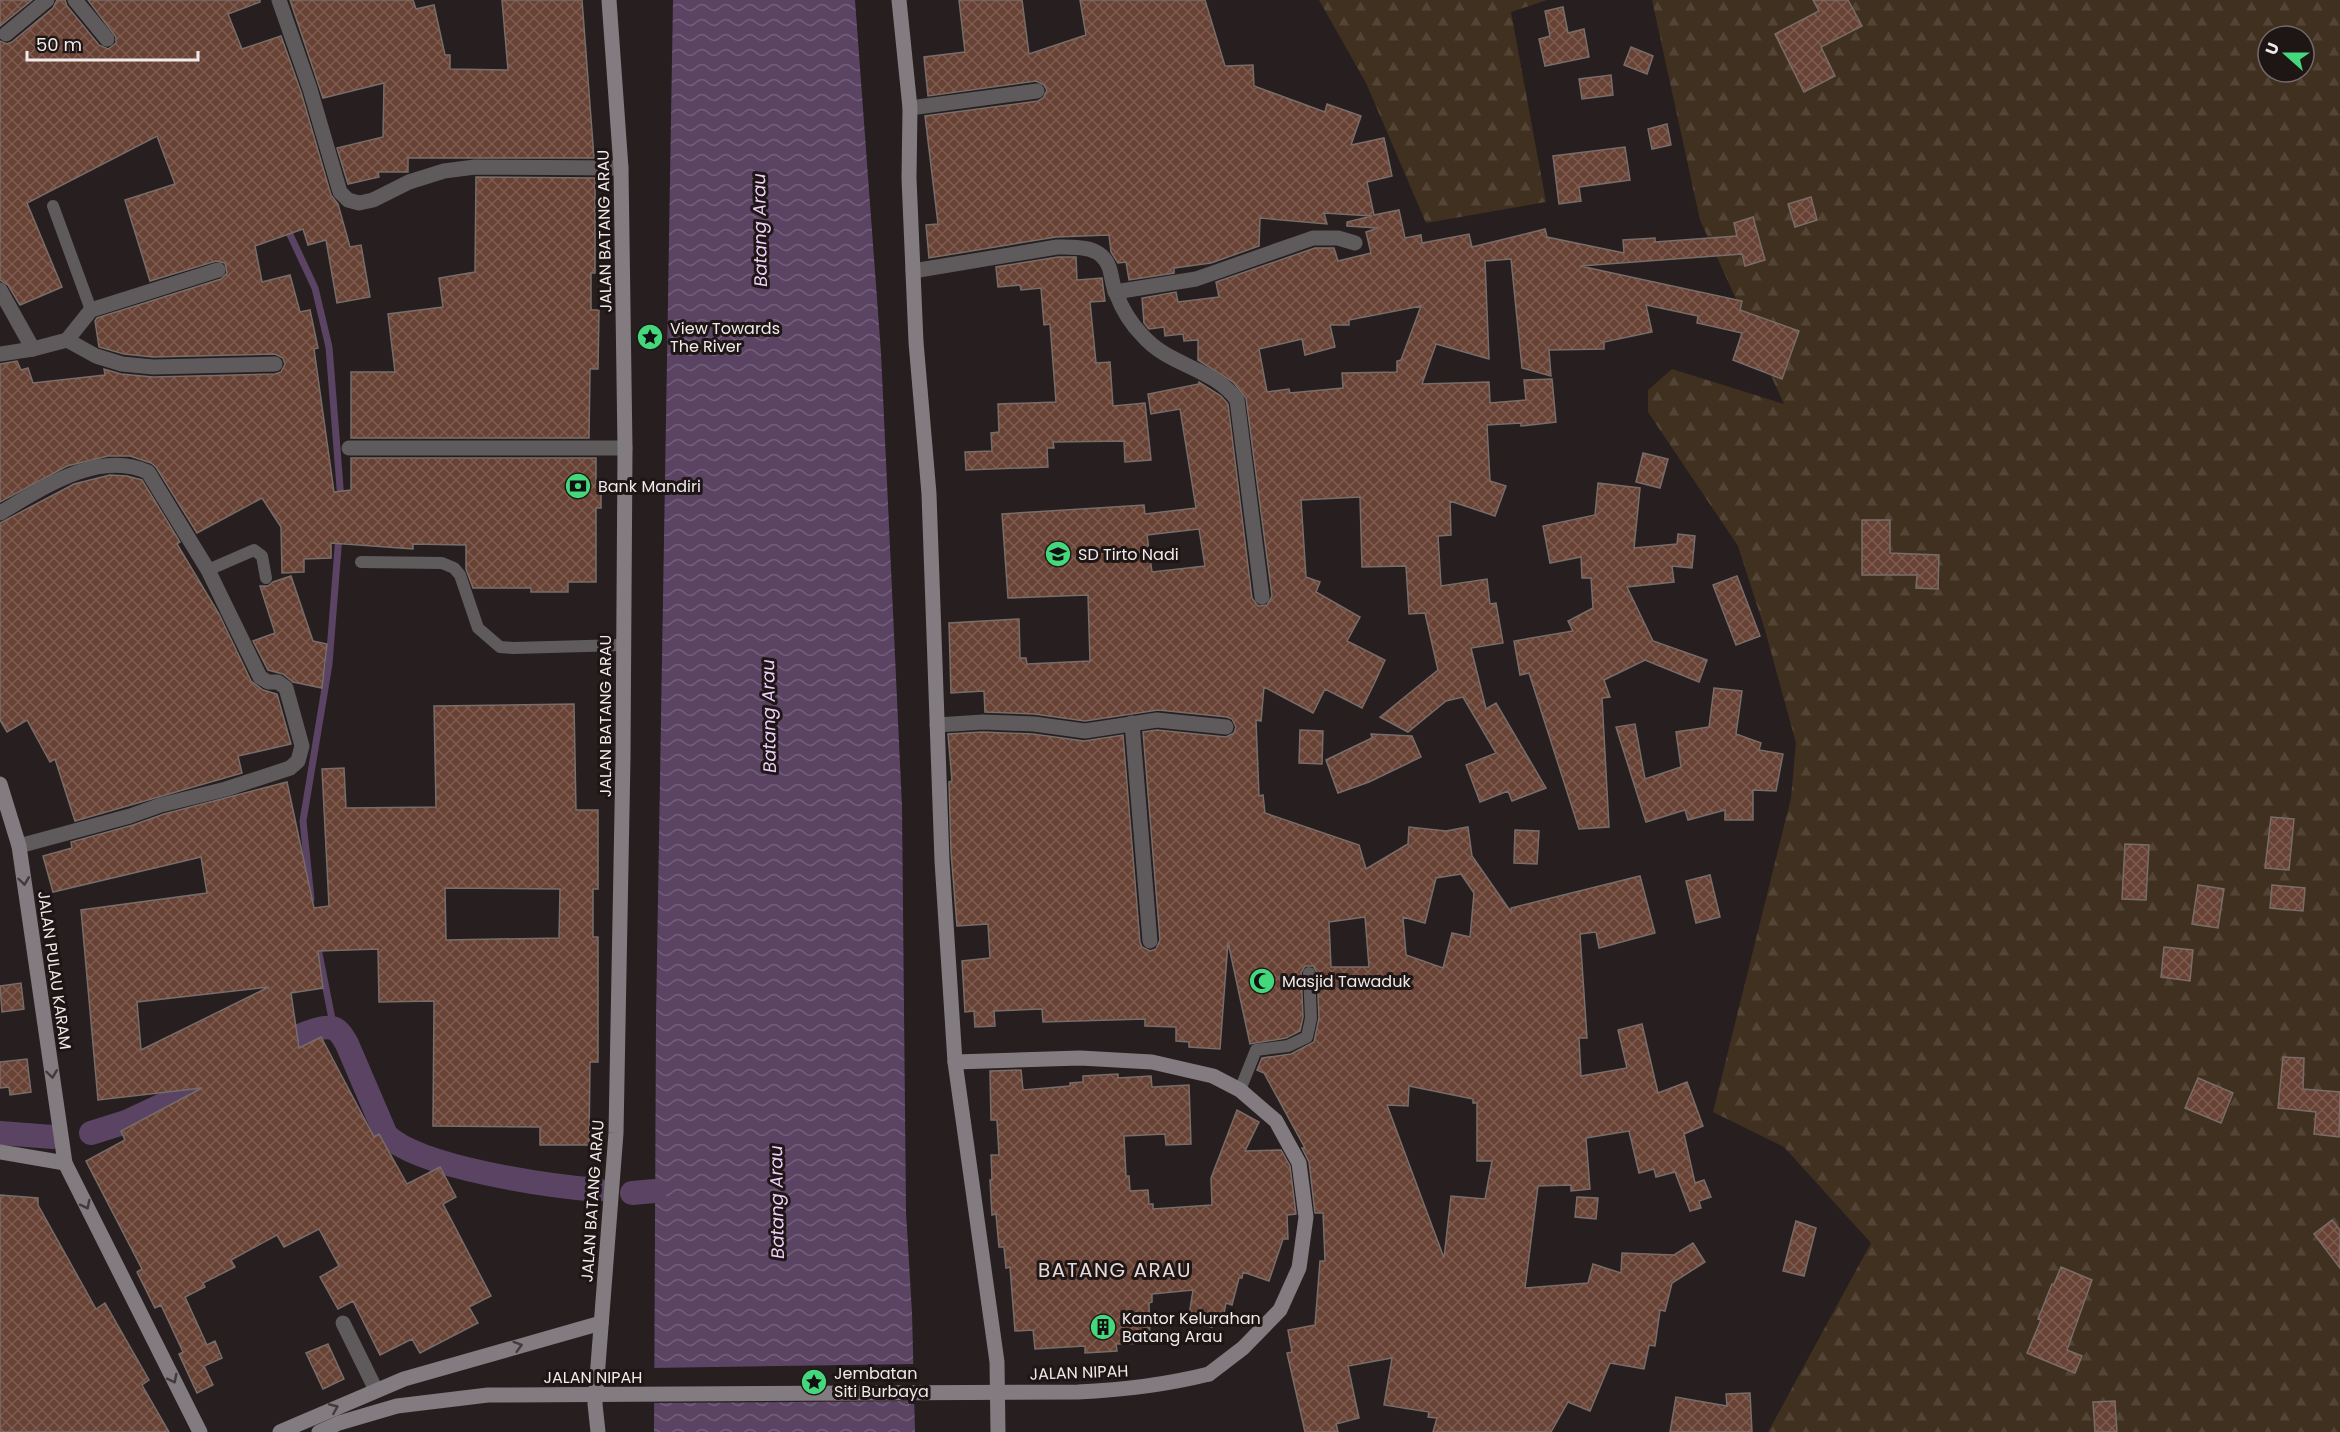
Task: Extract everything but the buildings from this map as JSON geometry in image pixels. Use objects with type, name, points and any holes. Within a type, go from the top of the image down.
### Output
[{"type":"street","points":[[6,34],[47,0]]},
{"type":"street","points":[[75,0],[107,39]]},
{"type":"street","points":[[279,0],[310,88],[340,192],[348,200],[359,203],[374,200],[409,182],[444,171],[475,167],[621,168]]},
{"type":"street","name":"JALAN BATANG ARAU","points":[[598,1432],[595,1404],[616,1133],[624,757],[626,448],[621,168],[609,0]]},
{"type":"street","points":[[899,0],[910,108],[909,178],[916,342],[928,494],[942,861],[955,1062],[997,1362],[998,1432]]},
{"type":"street","points":[[910,108],[1037,91]]},
{"type":"street","points":[[1115,292],[1197,279],[1314,238],[1338,238],[1354,243]]},
{"type":"street","points":[[913,272],[1057,248],[1078,247],[1092,250],[1102,256],[1109,266],[1115,292],[1129,318],[1151,345],[1162,354],[1224,384],[1237,400],[1262,597]]},
{"type":"street","points":[[0,354],[33,349],[67,340],[91,310],[218,270]]},
{"type":"street","points":[[0,290],[33,349]]},
{"type":"street","points":[[67,340],[96,356],[122,364],[153,367],[275,364]]},
{"type":"street","points":[[349,448],[626,448]]},
{"type":"street","points":[[0,513],[66,477],[112,465],[138,467],[152,477],[208,570],[260,677],[268,682],[278,682],[286,688],[302,746],[298,761],[290,768],[226,789],[161,805],[130,816],[19,846]]},
{"type":"street","points":[[937,725],[982,722],[1034,724],[1085,731],[1157,720],[1226,727]]},
{"type":"street","points":[[1132,723],[1150,941]]},
{"type":"street","name":"JALAN PULAU KARAM","points":[[0,784],[19,846],[65,1163],[200,1432]]},
{"type":"street","name":"JALAN NIPAH","points":[[319,1432],[339,1423],[397,1406],[488,1395],[1126,1390],[1209,1374],[1243,1348],[1280,1310],[1299,1268],[1306,1217],[1299,1163],[1276,1121],[1240,1090],[1213,1076],[1152,1062],[1080,1058],[955,1062]]},
{"type":"street","points":[[0,1152],[65,1163]]},
{"type":"street","points":[[343,1323],[376,1390]]},
{"type":"street","points":[[280,1432],[404,1379],[601,1323]]},
{"type":"lane","points":[[53,206],[91,310]]},
{"type":"lane","points":[[208,570],[254,550],[262,555],[266,578]]},
{"type":"lane","points":[[361,562],[442,563],[454,568],[460,575],[478,628],[500,647],[623,645]]},
{"type":"lane","points":[[1240,1090],[1256,1050],[1288,1046],[1307,1037],[1311,1018],[1309,973]]},
{"type":"green space","points":[[1319,0],[1547,0],[1511,12],[1546,202],[1426,223],[1366,83]]},
{"type":"green space","points":[[1652,0],[2340,0],[2340,1432],[1768,1432],[1871,1243],[1784,1147],[1713,1112],[1791,798],[1796,743],[1765,630],[1738,546],[1648,412],[1648,390],[1672,369],[1784,404],[1700,220]]},
{"type":"water","name":"Batang Arau","points":[[673,0],[855,0],[881,353],[902,807],[906,1212],[912,1313],[915,1432],[654,1432],[656,1019]]},
{"type":"pier","name":"Jembatan Siti Burbaya","points":[[917,1364],[918,1401],[651,1403],[651,1368]]},
{"type":"waterway","points":[[286,226],[315,288],[329,347],[341,500]]},
{"type":"waterway","points":[[311,899],[303,821],[329,664],[339,535]]},
{"type":"waterway","points":[[317,943],[334,1029]]},
{"type":"waterway","points":[[267,1052],[311,1031],[335,1029],[347,1044],[386,1135],[403,1147],[455,1166],[486,1173],[518,1180],[598,1190]]},
{"type":"waterway","points":[[91,1133],[126,1122],[175,1099],[219,1074]]},
{"type":"waterway","points":[[0,1133],[53,1137]]},
{"type":"waterway","points":[[632,1193],[655,1191]]},
{"type":"place","name":"View Towards The River","points":[[650,337]]},
{"type":"place","name":"Bank Mandiri","points":[[578,486]]},
{"type":"place","name":"SD Tirto Nadi","points":[[1058,554]]},
{"type":"place","name":"Masjid Tawaduk","points":[[1262,981]]},
{"type":"place","name":"Kantor Kelurahan Batang Arau","points":[[1103,1327]]},
{"type":"place","name":"Jembatan Siti Burbaya","points":[[814,1382]]},
{"type":"district","name":"BATANG ARAU","points":[[1115,1270]]}]
